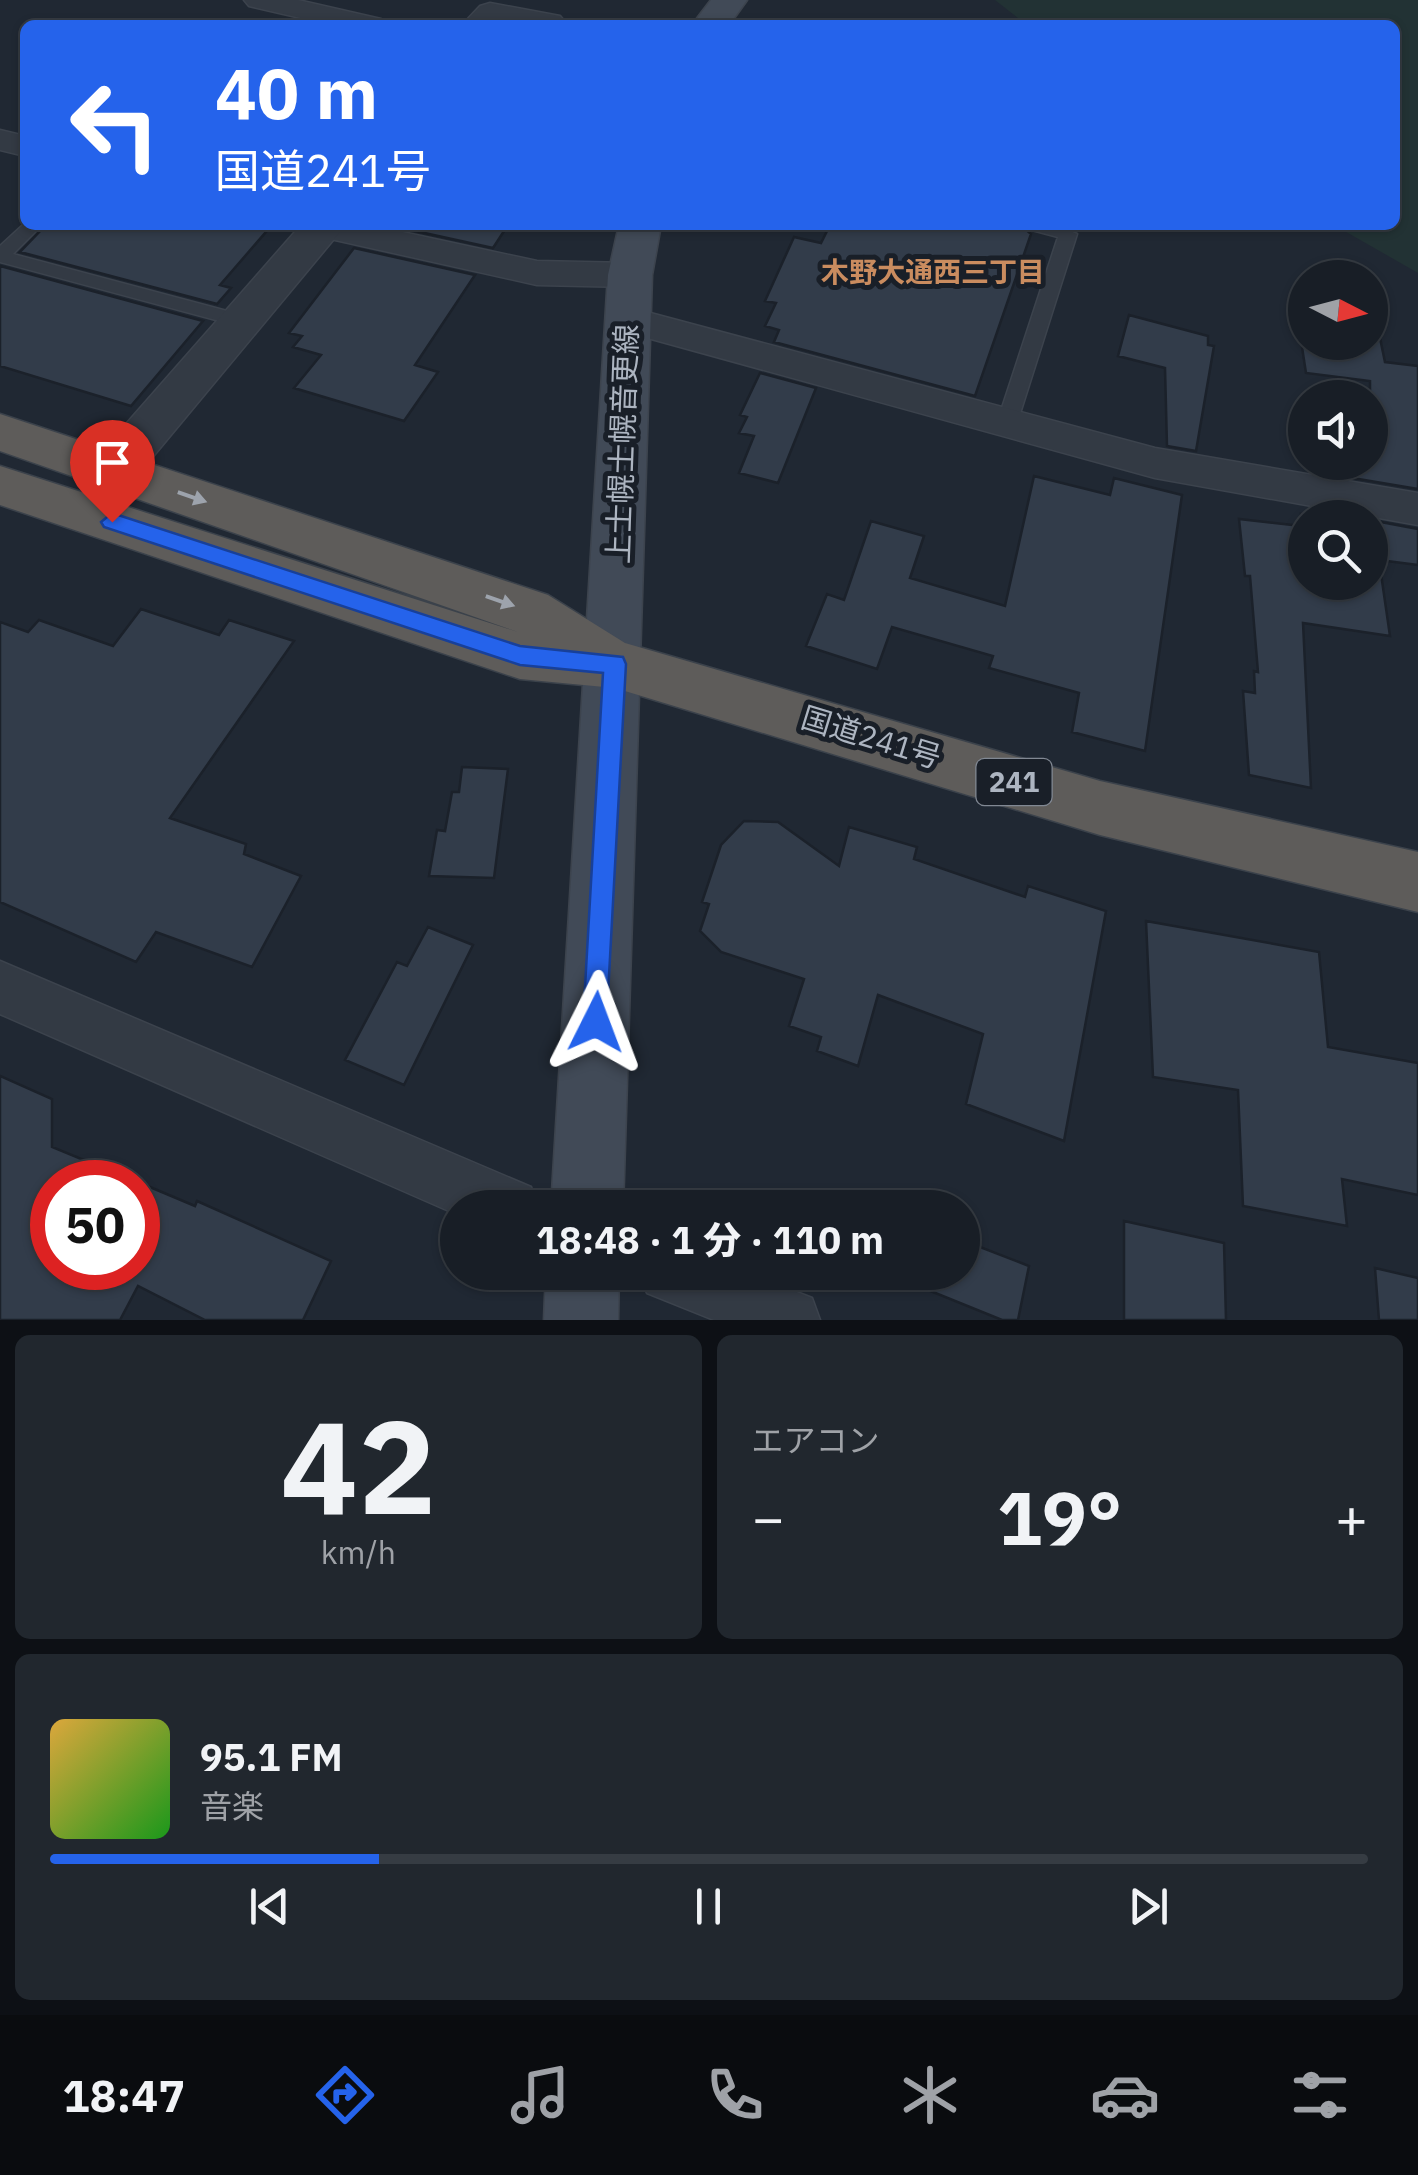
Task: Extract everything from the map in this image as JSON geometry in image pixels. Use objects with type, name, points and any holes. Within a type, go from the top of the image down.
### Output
[{"type":"highway","name":"国道241号","points":[[0,432],[529,611],[615,664]]},
{"type":"highway","name":"国道241号","points":[[0,485],[520,656],[615,664],[1100,808],[1418,882]]},
{"type":"main road","points":[[714,20],[729,0]]},
{"type":"main road","name":"上士幌士幌音更線","points":[[588,1190],[629,297],[639,230]]},
{"type":"main road","points":[[581,1320],[583,1290]]},
{"type":"street","points":[[259,0],[348,20]]},
{"type":"street","points":[[483,20],[490,12],[559,16]]},
{"type":"street","points":[[114,470],[317,230]]},
{"type":"street","points":[[338,230],[629,297],[1007,423],[1155,463],[1418,508]]},
{"type":"street","points":[[0,987],[468,1190]]},
{"type":"street","points":[[714,1290],[790,1320]]},
{"type":"lane","points":[[0,256],[28,230]]},
{"type":"lane","points":[[1007,423],[1068,234],[1053,230]]},
{"type":"lane","points":[[0,256],[242,321]]},
{"type":"shaded area","points":[[995,0],[1418,0],[1418,273],[1343,230],[1400,230],[1400,20],[1021,20]]},
{"type":"building","points":[[41,230],[268,230],[220,285],[231,288],[217,304],[20,252]]},
{"type":"building","points":[[411,230],[505,230],[493,248]]},
{"type":"building","points":[[828,230],[1027,230],[1031,234],[975,396],[774,342],[779,330],[765,326],[776,303],[765,301],[794,237],[821,243]]},
{"type":"building","points":[[354,248],[475,275],[415,365],[438,372],[404,421],[294,388],[321,355],[293,347],[302,336],[289,333]]},
{"type":"building","points":[[0,266],[203,321],[131,406],[0,366]]},
{"type":"building","points":[[1129,315],[1208,336],[1208,345],[1214,346],[1196,451],[1167,446],[1165,368],[1118,356]]},
{"type":"building","points":[[1304,360],[1385,360],[1418,366],[1418,489],[1365,480],[1388,480],[1388,380],[1306,373]]},
{"type":"building","points":[[760,373],[816,388],[778,483],[739,473],[754,436],[739,433],[747,417],[740,415]]},
{"type":"building","points":[[1034,476],[1110,495],[1114,478],[1182,495],[1145,751],[1072,732],[1079,693],[989,668],[993,656],[892,627],[877,669],[806,646],[827,594],[844,600],[871,521],[924,536],[910,578],[1005,606]]},
{"type":"building","points":[[1239,519],[1288,524],[1288,600],[1385,600],[1390,636],[1303,623],[1311,788],[1249,775],[1243,691],[1255,693],[1254,671],[1258,672],[1250,576],[1245,576]]},
{"type":"building","points":[[1388,523],[1418,529],[1418,565],[1388,561]]},
{"type":"building","points":[[141,609],[219,635],[229,620],[294,641],[170,818],[246,844],[244,854],[301,876],[252,967],[156,932],[136,962],[0,902],[0,622],[28,632],[39,620],[113,646]]},
{"type":"building","points":[[462,767],[508,769],[494,878],[429,876],[437,830],[445,831],[452,792],[459,792]]},
{"type":"building","points":[[744,821],[778,822],[839,866],[849,827],[917,847],[914,859],[1025,897],[1028,886],[1106,911],[1064,1141],[966,1104],[983,1034],[878,995],[858,1066],[817,1051],[821,1037],[789,1026],[804,979],[721,952],[700,931],[709,904],[702,902],[721,845]]},
{"type":"building","points":[[1146,921],[1319,952],[1328,1047],[1418,1063],[1418,1195],[1342,1179],[1347,1226],[1243,1206],[1238,1090],[1153,1077]]},
{"type":"building","points":[[428,927],[473,945],[404,1085],[345,1060],[397,962],[407,966]]},
{"type":"building","points":[[0,1076],[52,1099],[52,1147],[84,1160],[30,1160],[30,1290],[136,1290],[120,1320],[0,1320]]},
{"type":"building","points":[[160,1191],[195,1206],[197,1201],[331,1261],[303,1320],[205,1320],[146,1290],[160,1290]]},
{"type":"building","points":[[1124,1221],[1224,1243],[1226,1320],[1124,1320]]},
{"type":"building","points":[[980,1247],[1029,1266],[1018,1320],[1002,1320],[928,1290],[980,1290]]},
{"type":"building","points":[[1375,1268],[1418,1278],[1418,1320],[1379,1320]]},
{"type":"district","name":"木野大通西三丁目","points":[[933,272]]},
{"type":"route","points":[[112,522],[520,656],[615,664],[596,1022]]}]
